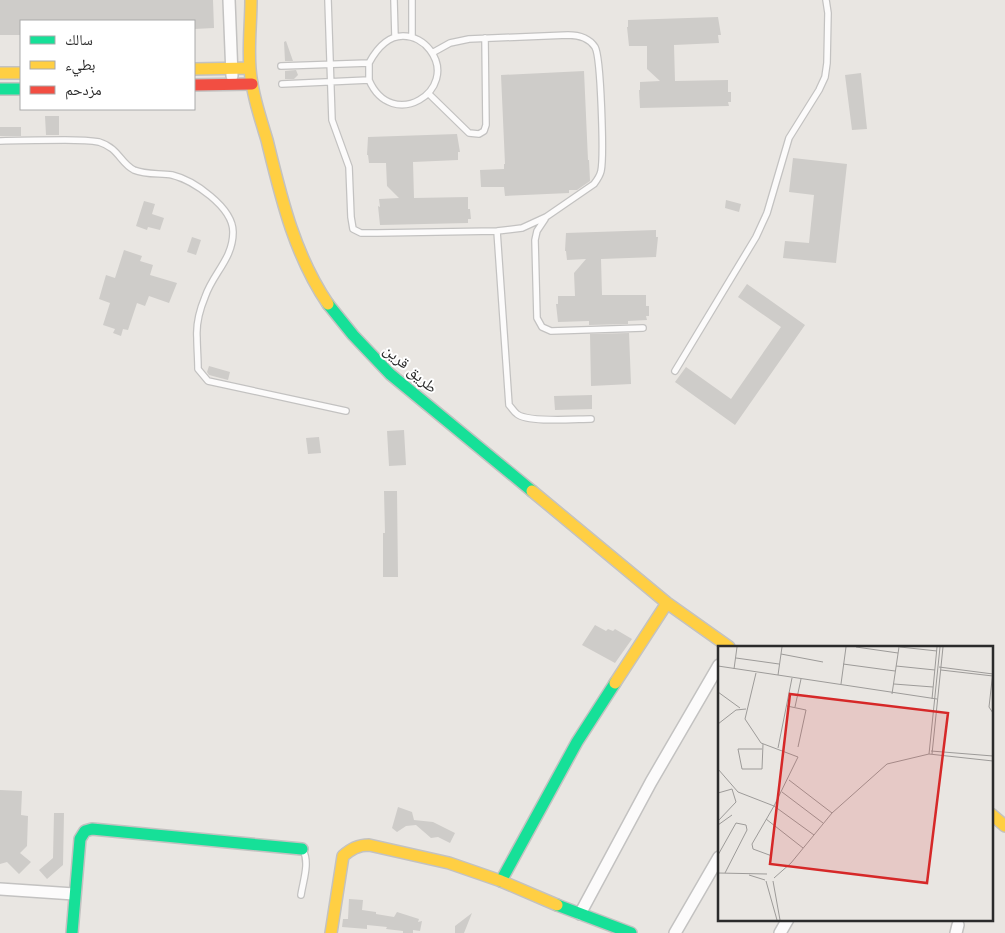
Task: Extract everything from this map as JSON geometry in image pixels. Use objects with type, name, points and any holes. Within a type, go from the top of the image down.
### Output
[{"type":"street","points":[[228,0],[233,84]]},
{"type":"street","name":"طريق قرين","points":[[251,0],[250,68],[252,84],[290,227],[303,261],[341,322],[390,374],[667,603],[728,646]]},
{"type":"street","points":[[195,69],[250,68]]},
{"type":"street","points":[[0,73],[20,72]]},
{"type":"street","points":[[195,85],[252,84]]},
{"type":"street","points":[[0,89],[20,89]]},
{"type":"street","points":[[501,881],[577,742],[667,603]]},
{"type":"street","points":[[580,914],[650,782],[718,668]]},
{"type":"street","points":[[992,815],[1005,826]]},
{"type":"street","points":[[72,933],[80,839],[85,831],[92,829],[302,849]]},
{"type":"street","points":[[331,933],[343,856],[351,848],[360,845],[370,845],[449,863],[501,881],[631,933]]},
{"type":"street","points":[[675,933],[718,859]]},
{"type":"street","points":[[0,889],[74,894]]},
{"type":"street","points":[[780,933],[787,920]]},
{"type":"lane","points":[[328,0],[332,120],[349,167],[351,218],[354,229],[361,233],[377,233],[497,231],[522,228],[546,217],[594,184],[599,178],[602,170],[599,63],[598,54],[590,42],[576,35],[485,38],[460,40],[432,53]]},
{"type":"lane","points":[[394,0],[395,37]]},
{"type":"lane","points":[[412,0],[412,37]]},
{"type":"lane","points":[[675,371],[756,238],[767,213],[789,138],[825,77],[827,63],[826,0]]},
{"type":"lane","points":[[395,37],[412,37],[420,40],[432,53],[437,69],[436,78],[429,94],[413,104],[393,104],[384,100],[378,94],[369,80],[369,63],[375,52],[384,43],[395,37]]},
{"type":"lane","points":[[429,94],[469,133],[479,134],[484,131],[487,110],[485,38]]},
{"type":"lane","points":[[281,66],[369,63]]},
{"type":"lane","points":[[282,84],[369,80]]},
{"type":"lane","points":[[0,141],[98,142],[114,149],[129,168],[137,171],[171,175],[183,179],[211,197],[227,213],[232,222],[232,246],[228,258],[209,288],[200,312],[196,337],[198,368],[208,381],[346,411]]},
{"type":"lane","points":[[546,217],[537,231],[535,250],[537,318],[542,327],[551,331],[643,328]]},
{"type":"lane","points":[[497,231],[509,405],[517,414],[523,417],[538,419],[591,419]]},
{"type":"lane","points":[[301,894],[306,855],[302,849]]},
{"type":"building","points":[[0,0],[213,0],[214,28],[195,29],[195,20],[20,20],[20,35],[0,35]]},
{"type":"building","points":[[718,17],[721,35],[718,35],[719,43],[674,45],[675,81],[728,80],[728,92],[731,92],[731,102],[728,102],[729,106],[640,108],[640,82],[660,81],[647,69],[647,46],[629,46],[628,20]]},
{"type":"building","points":[[286,41],[293,61],[285,61],[284,42]]},
{"type":"building","points":[[296,70],[298,75],[294,79],[285,79],[285,71]]},
{"type":"building","points":[[584,71],[590,181],[577,190],[569,190],[569,193],[505,196],[504,187],[481,187],[480,170],[504,169],[505,164],[501,75]]},
{"type":"building","points":[[861,73],[867,129],[852,130],[845,75]]},
{"type":"building","points":[[45,116],[59,116],[59,135],[46,135]]},
{"type":"building","points":[[0,127],[21,127],[21,136],[0,136]]},
{"type":"building","points":[[457,134],[460,152],[458,152],[458,160],[413,162],[414,198],[468,197],[468,209],[470,209],[471,219],[468,219],[468,223],[380,225],[379,199],[399,198],[387,186],[386,163],[369,163],[367,155],[368,137]]},
{"type":"building","points":[[793,158],[847,164],[836,263],[783,258],[785,241],[809,243],[814,195],[789,192]]},
{"type":"building","points":[[726,200],[741,204],[739,212],[725,208]]},
{"type":"building","points":[[144,201],[155,204],[152,214],[164,218],[160,230],[148,227],[147,230],[136,226]]},
{"type":"building","points":[[656,230],[656,237],[658,237],[656,257],[601,259],[602,295],[646,295],[646,306],[649,306],[649,316],[646,316],[647,320],[628,321],[628,324],[589,325],[589,321],[558,322],[556,304],[558,304],[558,296],[575,296],[574,273],[586,259],[567,260],[565,251],[566,233]]},
{"type":"building","points":[[192,237],[201,240],[196,255],[187,252]]},
{"type":"building","points":[[124,250],[142,256],[140,261],[153,265],[150,275],[177,283],[169,303],[149,296],[145,306],[137,303],[128,330],[123,329],[121,336],[113,333],[115,329],[103,325],[110,303],[99,299],[106,275],[115,278]]},
{"type":"building","points":[[747,284],[805,325],[735,425],[675,382],[686,367],[731,399],[781,327],[738,297]]},
{"type":"building","points":[[629,333],[631,384],[591,386],[590,334]]},
{"type":"building","points":[[209,366],[230,372],[228,380],[209,375],[207,372]]},
{"type":"building","points":[[592,395],[592,409],[555,410],[554,396]]},
{"type":"building","points":[[404,430],[406,465],[389,466],[387,431]]},
{"type":"building","points":[[319,437],[321,453],[308,454],[306,438]]},
{"type":"building","points":[[384,491],[397,491],[398,577],[383,577]]},
{"type":"building","points":[[595,625],[606,631],[608,629],[613,631],[615,629],[632,639],[615,663],[582,645]]},
{"type":"building","points":[[0,790],[22,791],[21,815],[28,816],[27,846],[20,853],[31,862],[19,874],[7,862],[0,864]]},
{"type":"building","points":[[398,807],[412,812],[414,820],[433,822],[455,833],[450,843],[438,837],[431,838],[416,825],[406,826],[397,832],[392,828]]},
{"type":"building","points":[[54,813],[64,813],[63,865],[47,879],[39,870],[53,858]]},
{"type":"building","points":[[349,899],[363,900],[362,910],[376,912],[376,914],[394,917],[397,912],[419,919],[418,922],[422,921],[420,931],[413,930],[413,933],[403,933],[403,931],[386,929],[387,927],[367,925],[367,929],[342,927],[343,919],[348,919]]},
{"type":"building","points":[[472,913],[464,933],[455,933],[455,926]]},
{"type":"traffic: fast","points":[[0,89],[20,89]]},
{"type":"traffic: fast","points":[[328,304],[353,335],[390,374],[532,491]]},
{"type":"traffic: fast","points":[[501,881],[577,742],[615,683]]},
{"type":"traffic: fast","points":[[72,933],[80,839],[85,831],[92,829],[302,849]]},
{"type":"traffic: fast","points":[[557,905],[631,933]]},
{"type":"traffic: slow","points":[[251,0],[249,60],[257,105],[283,204],[297,245],[316,285],[328,304]]},
{"type":"traffic: slow","points":[[195,69],[250,68]]},
{"type":"traffic: slow","points":[[0,73],[20,73]]},
{"type":"traffic: slow","points":[[532,491],[667,603],[728,646]]},
{"type":"traffic: slow","points":[[615,683],[667,603]]},
{"type":"traffic: slow","points":[[992,815],[1005,826]]},
{"type":"traffic: slow","points":[[331,933],[343,856],[349,851],[365,845],[449,863],[501,881],[557,905]]},
{"type":"traffic: jam","points":[[195,85],[252,84]]}]
